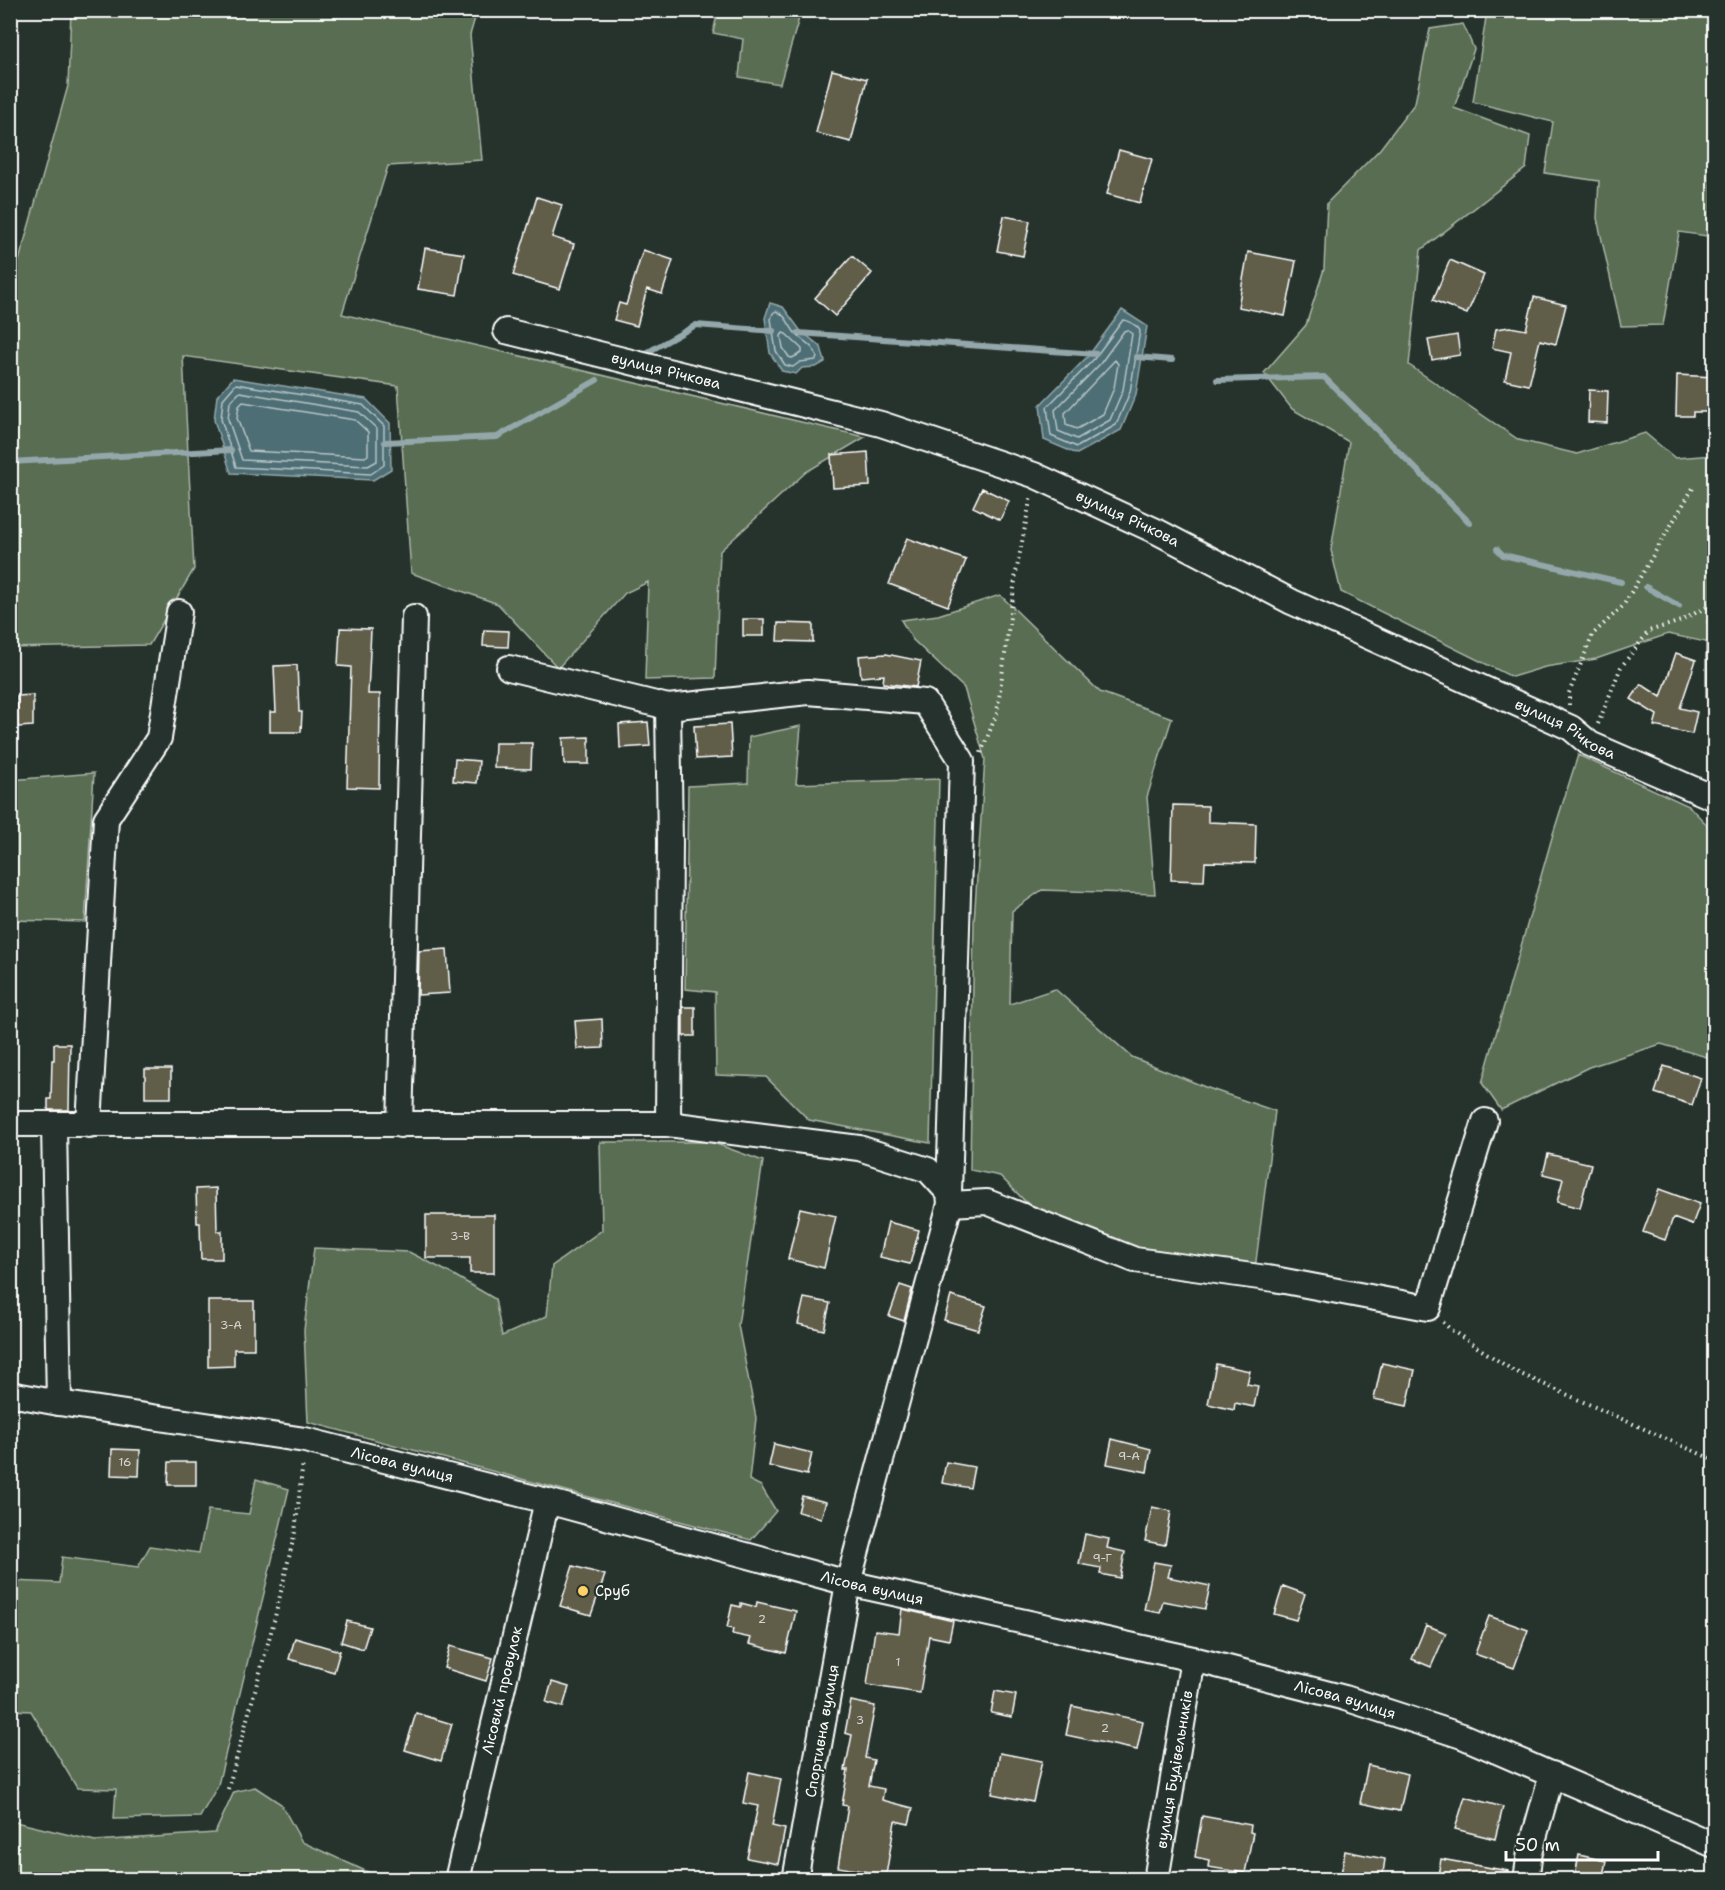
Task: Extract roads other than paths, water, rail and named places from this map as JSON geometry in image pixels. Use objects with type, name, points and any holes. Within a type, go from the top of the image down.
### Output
[{"type":"street","name":"вулиця Річкова","points":[[506,331],[881,424],[1034,476],[1158,532],[1292,602],[1570,728],[1590,744],[1714,798]]},
{"type":"street","points":[[89,1125],[106,819],[159,738],[179,612]]},
{"type":"street","points":[[400,1125],[414,617]]},
{"type":"street","points":[[509,668],[668,707],[670,853],[668,1124]]},
{"type":"street","name":"Спортивна вулиця","points":[[668,707],[808,692],[925,702],[962,761],[950,1199],[848,1583],[795,1880]]},
{"type":"street","points":[[10,1124],[668,1124],[859,1148],[928,1170],[950,1199],[987,1202],[1135,1260],[1274,1280],[1428,1308],[1485,1121]]},
{"type":"street","points":[[54,1125],[58,1403]]},
{"type":"street","name":"Лісова вулиця","points":[[10,1394],[305,1440],[547,1501],[848,1583],[1193,1659],[1356,1701],[1462,1736],[1714,1845]]},
{"type":"street","name":"Лісовий провулок","points":[[457,1880],[547,1501]]},
{"type":"street","name":"вулиця Будівельників","points":[[1156,1880],[1193,1659]]},
{"type":"street","points":[[1526,1880],[1530,1852],[1552,1774]]},
{"type":"water","points":[[770,303],[783,307],[800,330],[821,347],[825,362],[816,367],[802,368],[796,374],[782,371],[770,353],[765,318]]},
{"type":"water","points":[[1122,310],[1147,326],[1136,394],[1121,430],[1077,454],[1044,440],[1040,405],[1089,355]]},
{"type":"water","points":[[233,378],[366,399],[390,423],[391,469],[373,480],[231,473],[214,420],[217,396]]},
{"type":"waterway","points":[[639,357],[696,325],[773,331]]},
{"type":"waterway","points":[[798,333],[1096,354]]},
{"type":"waterway","points":[[1136,357],[1172,360]]},
{"type":"waterway","points":[[1217,380],[1324,377],[1470,523]]},
{"type":"waterway","points":[[385,442],[497,437],[597,380]]},
{"type":"waterway","points":[[10,462],[231,450]]},
{"type":"waterway","points":[[1497,549],[1503,555],[1621,582]]},
{"type":"waterway","points":[[1646,587],[1679,606]]},
{"type":"waterway","points":[[1709,622],[1714,625]]},
{"type":"place","name":"Сруб","points":[[583,1591]]}]
